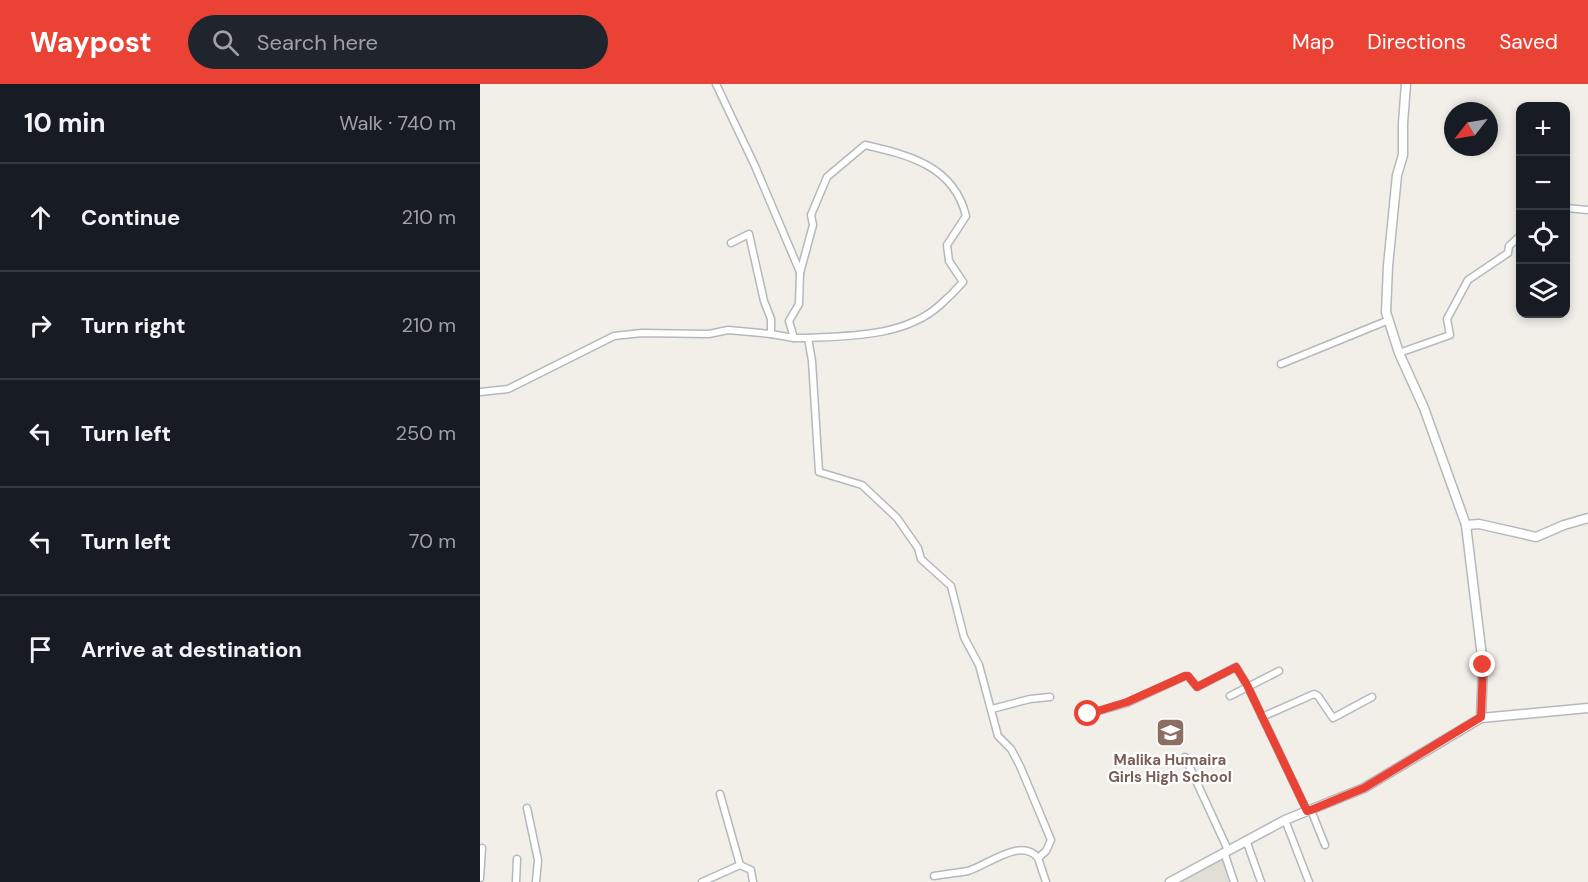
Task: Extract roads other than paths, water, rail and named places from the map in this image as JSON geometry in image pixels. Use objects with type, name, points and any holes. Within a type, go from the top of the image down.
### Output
[{"type":"street","points":[[716,84],[755,166],[800,273]]},
{"type":"street","points":[[1406,84],[1403,155],[1397,175],[1386,312],[1399,353],[1427,415],[1466,525],[1483,665],[1481,717]]},
{"type":"street","points":[[480,392],[508,389],[614,336],[642,333],[709,334],[728,330],[794,338],[808,338],[838,337],[901,328],[939,307],[963,282],[949,261],[947,245],[966,216],[962,200],[953,184],[932,167],[903,153],[865,144],[827,177],[811,215],[813,225],[800,273],[799,304],[789,321],[794,338]]},
{"type":"street","points":[[1570,208],[1588,210]]},
{"type":"street","points":[[731,243],[749,234],[764,301],[771,319],[771,334]]},
{"type":"street","points":[[1399,353],[1450,335],[1447,319],[1468,280],[1508,253],[1509,246],[1516,240]]},
{"type":"street","points":[[1281,364],[1389,320]]},
{"type":"street","points":[[808,338],[813,361],[819,472],[862,485],[897,518],[918,548],[921,559],[951,586],[964,637],[979,665],[998,736],[1011,749],[1020,766],[1051,840],[1046,851],[1038,858]]},
{"type":"street","points":[[1466,525],[1479,524],[1536,537],[1588,518]]},
{"type":"street","points":[[1088,714],[1127,702],[1188,676],[1197,687],[1236,667],[1325,845]]},
{"type":"street","points":[[1230,696],[1247,685],[1279,671]]},
{"type":"street","points":[[1262,717],[1314,694],[1318,696],[1333,718],[1372,697]]},
{"type":"street","points":[[992,709],[1030,699],[1050,697]]},
{"type":"street","points":[[1170,882],[1285,819],[1372,783],[1397,770],[1427,748],[1481,717],[1588,708]]},
{"type":"street","points":[[1185,757],[1226,851],[1234,882]]},
{"type":"street","points":[[720,794],[740,865]]},
{"type":"street","points":[[527,808],[537,860],[536,882]]},
{"type":"street","points":[[1285,819],[1309,882]]},
{"type":"street","points":[[1246,840],[1261,882]]},
{"type":"street","points":[[480,878],[482,848]]},
{"type":"street","points":[[934,876],[968,870],[1020,849],[1033,852],[1038,858],[1046,882]]},
{"type":"street","points":[[516,882],[517,859]]},
{"type":"street","points":[[702,882],[740,865],[751,870],[753,882]]},
{"type":"place","name":"Malika Humaira Girls High School","points":[[1170,733]]}]
